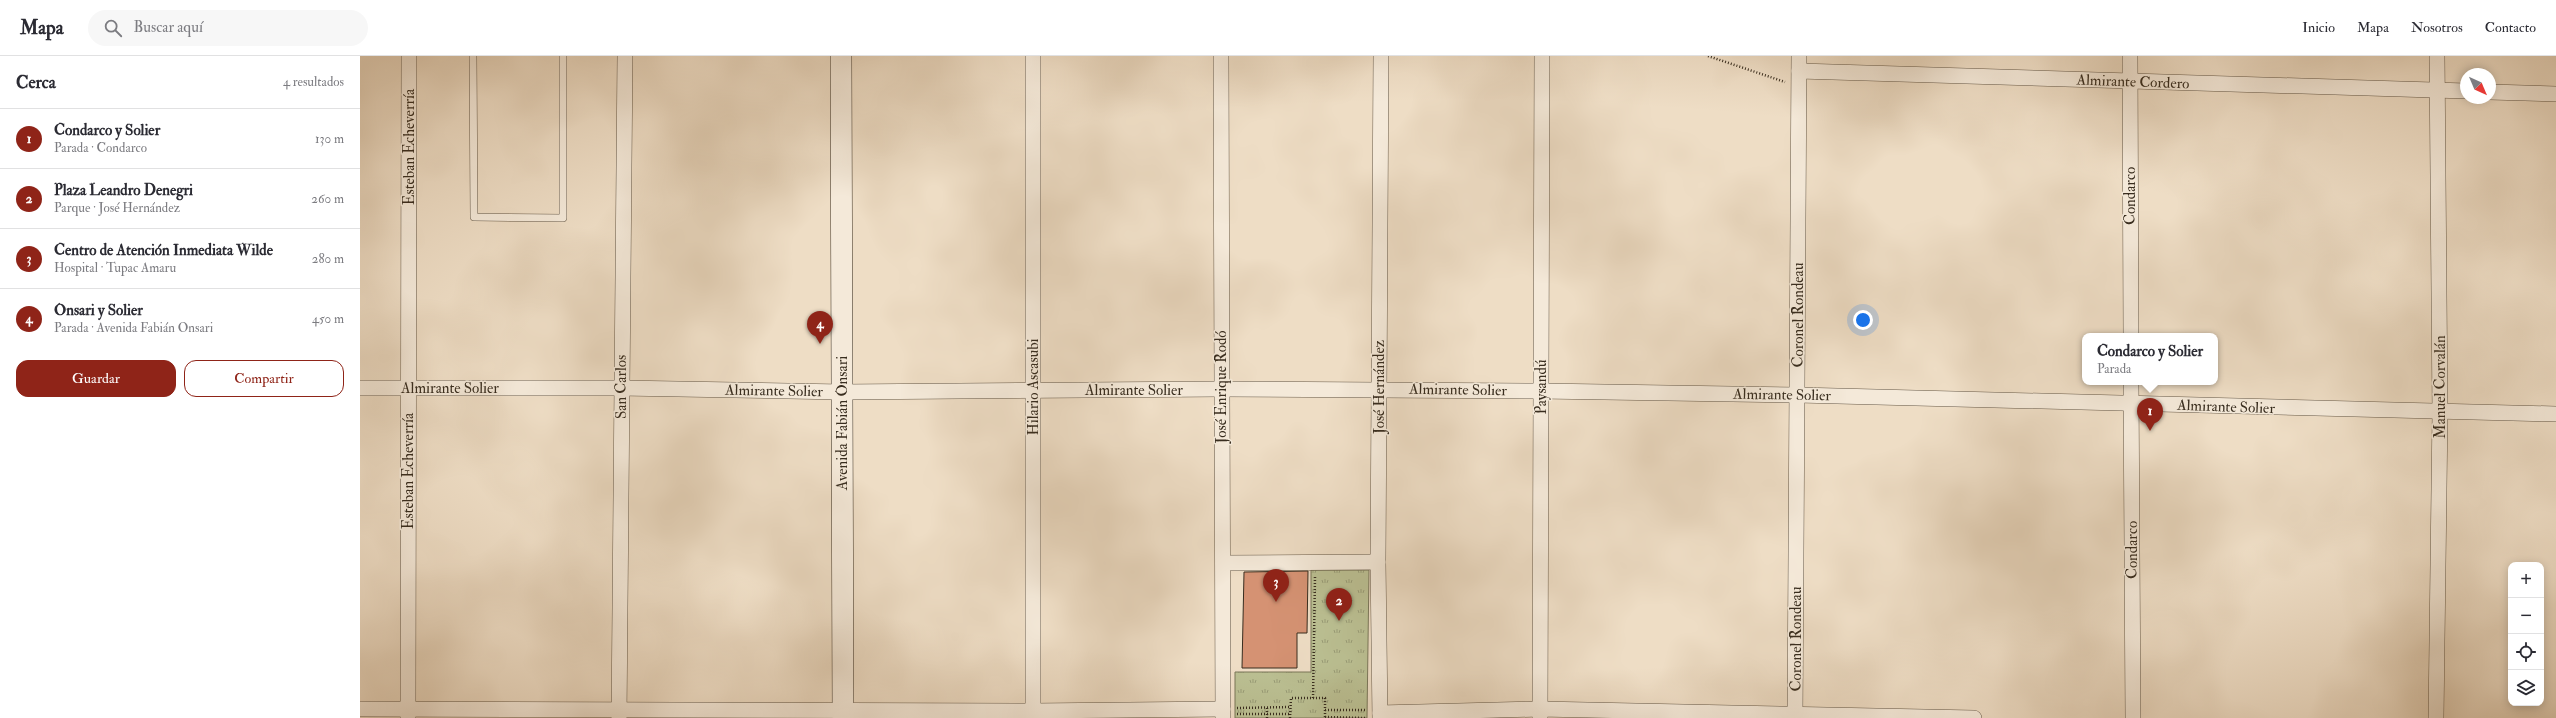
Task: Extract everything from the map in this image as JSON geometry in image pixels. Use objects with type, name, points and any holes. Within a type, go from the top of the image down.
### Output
[{"type":"street","name":"Esteban Echeverría","points":[[408,713],[409,56]]},
{"type":"street","name":"San Carlos","points":[[620,714],[621,388],[625,56]]},
{"type":"street","name":"Avenida Fabián Onsari","points":[[841,56],[843,714]]},
{"type":"street","name":"Hilario Ascasubi","points":[[1033,56],[1033,715]]},
{"type":"street","name":"José Enrique Rodó","points":[[1221,56],[1223,714]]},
{"type":"street","name":"José Hernández","points":[[1380,714],[1378,562],[1381,56]]},
{"type":"street","name":"Paysandú","points":[[1540,713],[1542,56]]},
{"type":"street","name":"Condarco","points":[[2130,56],[2131,333]]},
{"type":"street","name":"Manuel Corvalán","points":[[2436,718],[2440,413],[2437,56]]},
{"type":"street","name":"Almirante Cordero","points":[[1799,70],[2460,92]]},
{"type":"street","name":"Coronel Rondeau","points":[[1795,715],[1799,70]]},
{"type":"street","points":[[2496,92],[2556,94]]},
{"type":"street","name":"Condarco","points":[[2131,385],[2133,718]]},
{"type":"street","name":"Almirante Solier","points":[[360,388],[621,388],[842,392],[1221,389],[1541,391],[1798,395],[2440,413],[2556,414]]},
{"type":"street","points":[[1222,563],[1378,562]]},
{"type":"street","points":[[360,709],[408,713],[1033,715],[1223,714]]},
{"type":"street","points":[[1380,714],[1540,713],[1974,718]]},
{"type":"lane","points":[[473,56],[474,217],[563,218],[563,56]]},
{"type":"path","points":[[1708,56],[1784,82],[1799,70]]},
{"type":"path","points":[[1313,698],[1315,563]]},
{"type":"path","points":[[1223,714],[1267,714],[1290,716],[1290,698],[1325,698],[1325,717],[1380,714]]},
{"type":"path","points":[[1267,708],[1267,718]]},
{"type":"path","points":[[1223,714],[1267,708],[1290,708]]},
{"type":"path","points":[[1325,710],[1380,714]]},
{"type":"green space","points":[[1311,570],[1369,570],[1367,718],[1235,718],[1235,672],[1311,672]]},
{"type":"building","points":[[1308,571],[1307,633],[1297,633],[1297,668],[1242,668],[1244,572]]},
{"type":"place","name":"Onsari y Solier","points":[[820,344]]},
{"type":"place","name":"Condarco y Solier","points":[[2150,431]]},
{"type":"place","name":"Centro de Atención Inmediata Wilde","points":[[1276,602]]},
{"type":"place","name":"Plaza Leandro Denegri","points":[[1339,621]]}]
